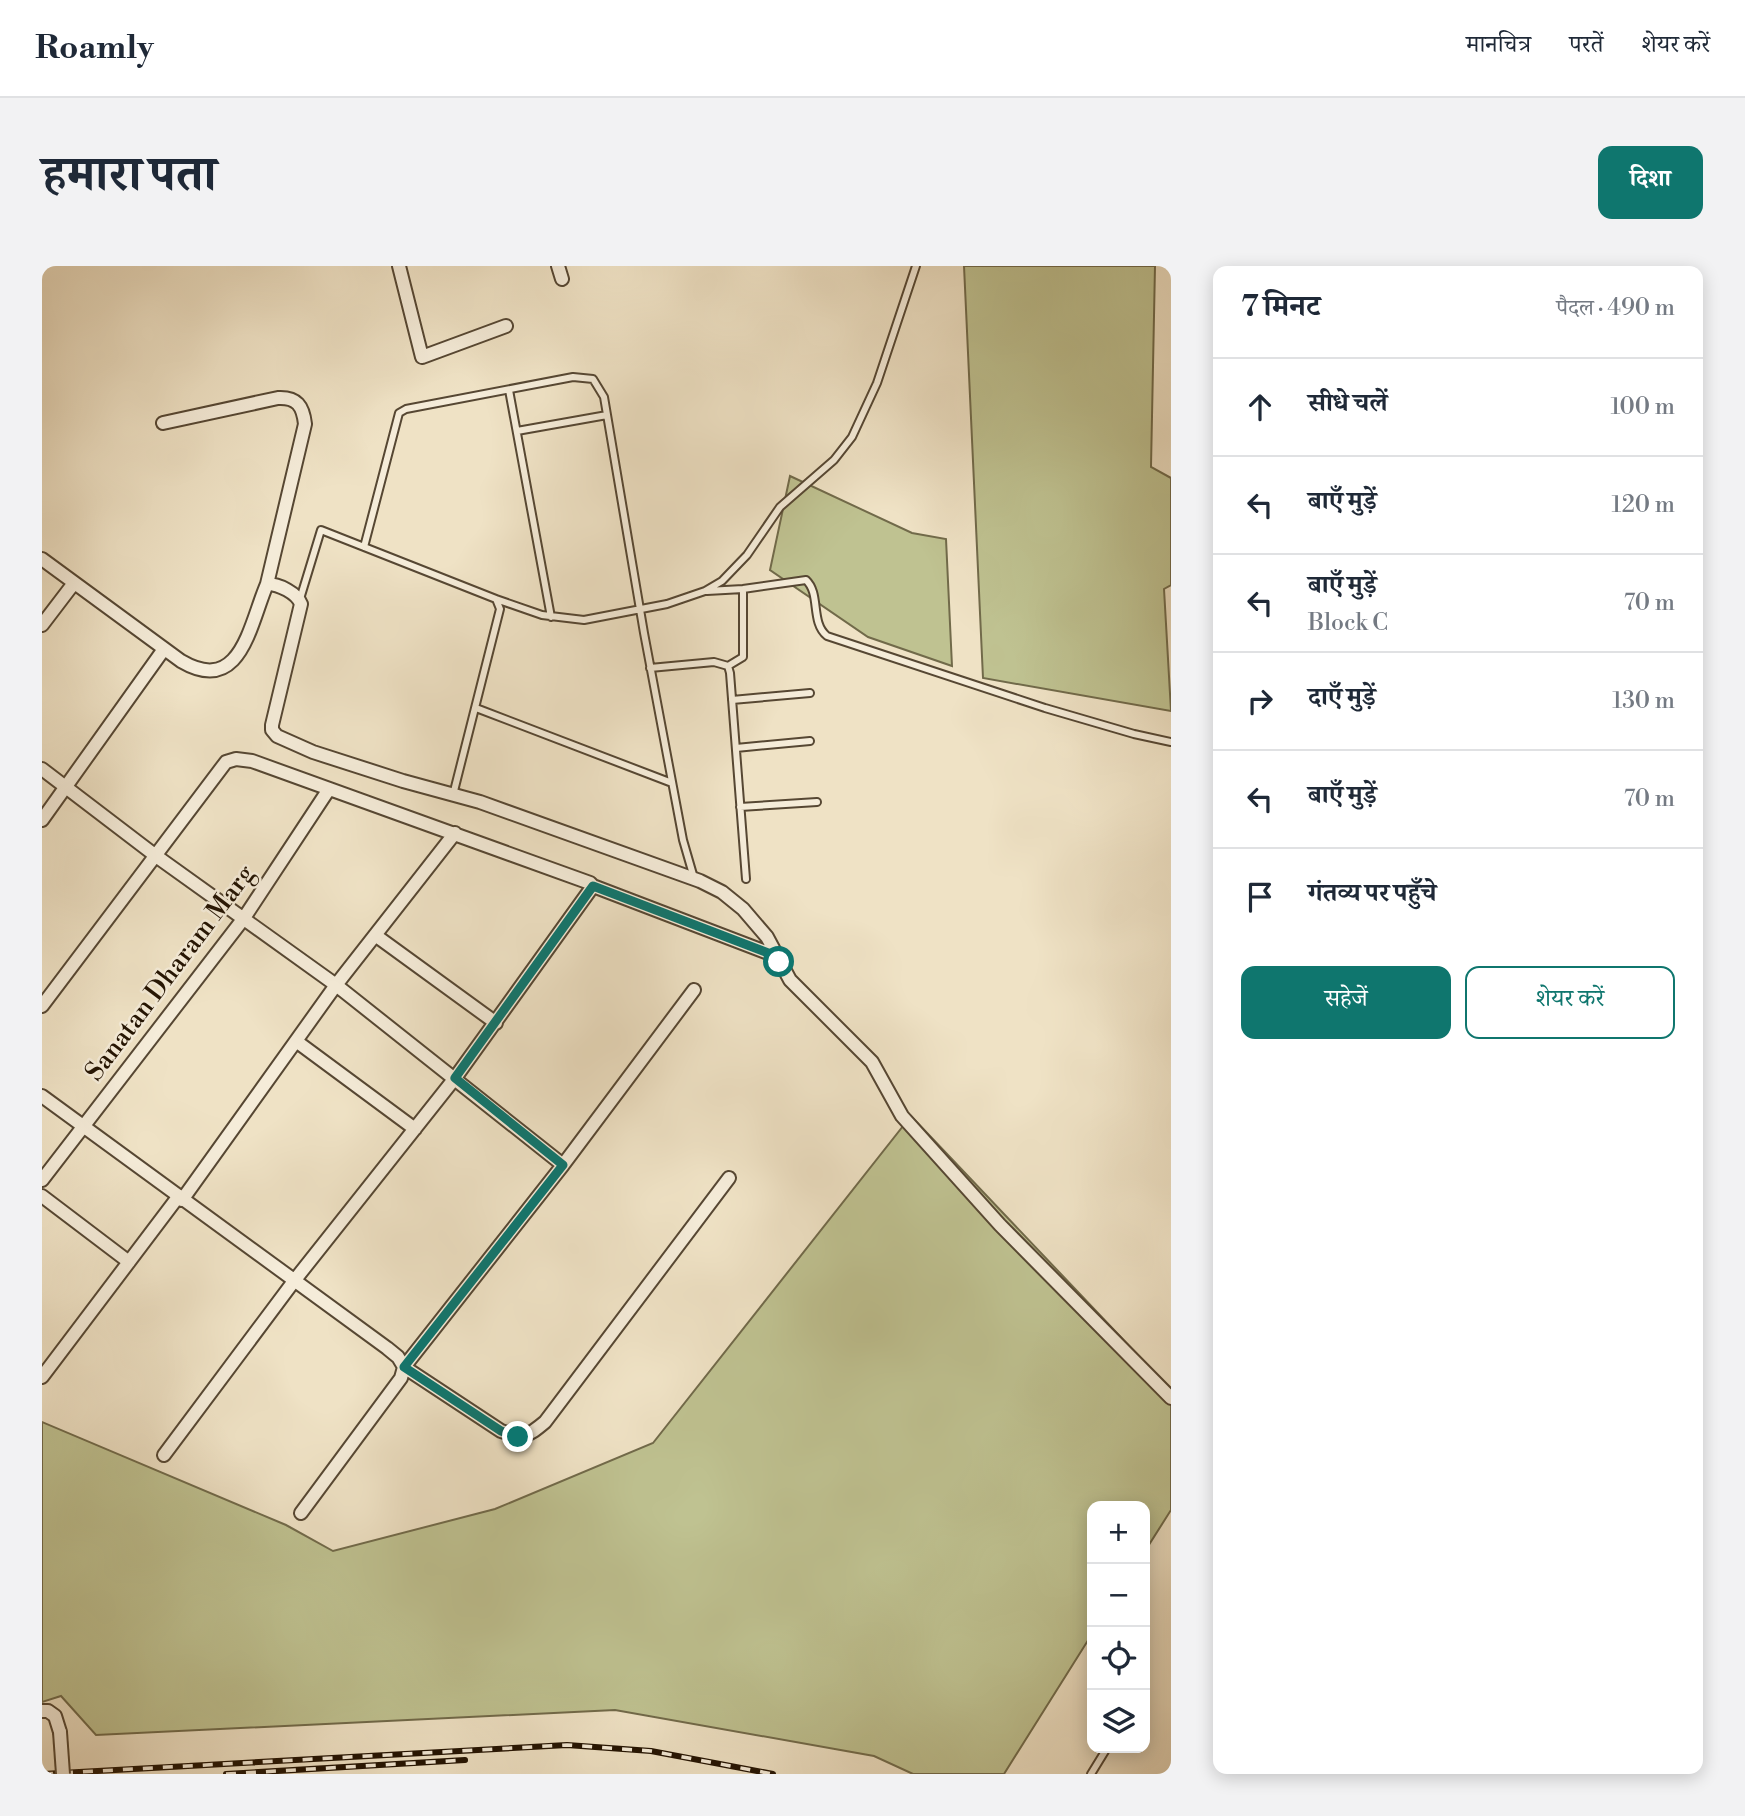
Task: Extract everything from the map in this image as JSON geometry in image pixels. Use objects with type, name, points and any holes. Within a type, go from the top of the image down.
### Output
[{"type":"street","points":[[399,266],[422,356],[506,326]]},
{"type":"street","points":[[42,559],[181,661],[200,670],[213,671],[228,665],[242,650],[267,584],[305,424],[303,411],[299,402],[288,397],[163,423]]},
{"type":"street","points":[[42,625],[74,583]]},
{"type":"street","points":[[267,584],[275,585],[300,599],[300,612],[272,725],[274,733],[313,752],[403,782],[453,795],[695,880],[722,892],[743,909],[767,937],[790,980],[873,1062],[902,1116],[1000,1225],[1171,1398]]},
{"type":"street","points":[[42,820],[164,649]]},
{"type":"street","points":[[42,1006],[230,759],[252,761],[455,833],[776,956]]},
{"type":"street","points":[[42,769],[156,856],[336,985],[563,1165]]},
{"type":"street","name":"Sanatan Dharam Marg","points":[[42,1180],[244,918],[329,789]]},
{"type":"street","points":[[42,1377],[180,1198],[336,985],[455,833]]},
{"type":"street","points":[[164,1455],[294,1281],[455,1078],[593,886]]},
{"type":"street","points":[[375,935],[496,1023]]},
{"type":"street","points":[[300,1513],[401,1378],[404,1367],[563,1165],[694,990]]},
{"type":"street","points":[[296,1041],[415,1129]]},
{"type":"street","points":[[42,1096],[387,1348],[398,1357],[404,1367],[501,1431],[518,1437],[529,1435],[545,1422],[729,1178]]},
{"type":"street","points":[[42,1196],[129,1262]]},
{"type":"street","points":[[42,1711],[48,1711],[55,1716],[60,1732],[63,1774]]},
{"type":"lane","points":[[300,599],[320,531],[496,599],[551,617],[584,620],[667,604],[705,591],[734,570],[780,506],[844,449],[866,410],[877,383],[916,266]]},
{"type":"lane","points":[[364,547],[399,414],[406,410],[584,376],[593,379],[604,397],[650,668],[683,840],[695,880]]},
{"type":"lane","points":[[509,390],[551,617]]},
{"type":"lane","points":[[517,431],[607,415]]},
{"type":"lane","points":[[705,591],[743,589],[806,580],[811,586],[819,625],[827,636],[1057,712],[1171,742]]},
{"type":"lane","points":[[650,668],[714,662],[728,666],[743,657],[743,589]]},
{"type":"lane","points":[[453,795],[500,609],[496,599]]},
{"type":"lane","points":[[728,666],[746,879]]},
{"type":"lane","points":[[732,700],[810,693]]},
{"type":"lane","points":[[476,708],[672,783]]},
{"type":"lane","points":[[736,748],[810,741]]},
{"type":"lane","points":[[740,807],[817,802]]},
{"type":"lane","points":[[1091,1774],[1104,1753]]},
{"type":"green space","points":[[964,266],[1155,266],[1151,467],[1171,478],[1171,585],[1164,589],[1171,711],[983,678]]},
{"type":"green space","points":[[790,476],[912,533],[946,539],[952,666],[868,637],[770,570]]},
{"type":"green space","points":[[911,1116],[1171,1390],[1171,1510],[1150,1543],[1150,1501],[1087,1501],[1087,1642],[1004,1774],[913,1774],[874,1756],[615,1710],[96,1735],[61,1696],[42,1702],[42,1422],[286,1525],[333,1551],[495,1509],[653,1443]]},
{"type":"railway","points":[[43,1774],[567,1745],[651,1751],[773,1774]]},
{"type":"railway","points":[[226,1774],[465,1760]]},
{"type":"route","points":[[518,1437],[501,1431],[404,1367],[563,1165],[455,1078],[593,890],[593,886],[776,956],[779,962]]}]
